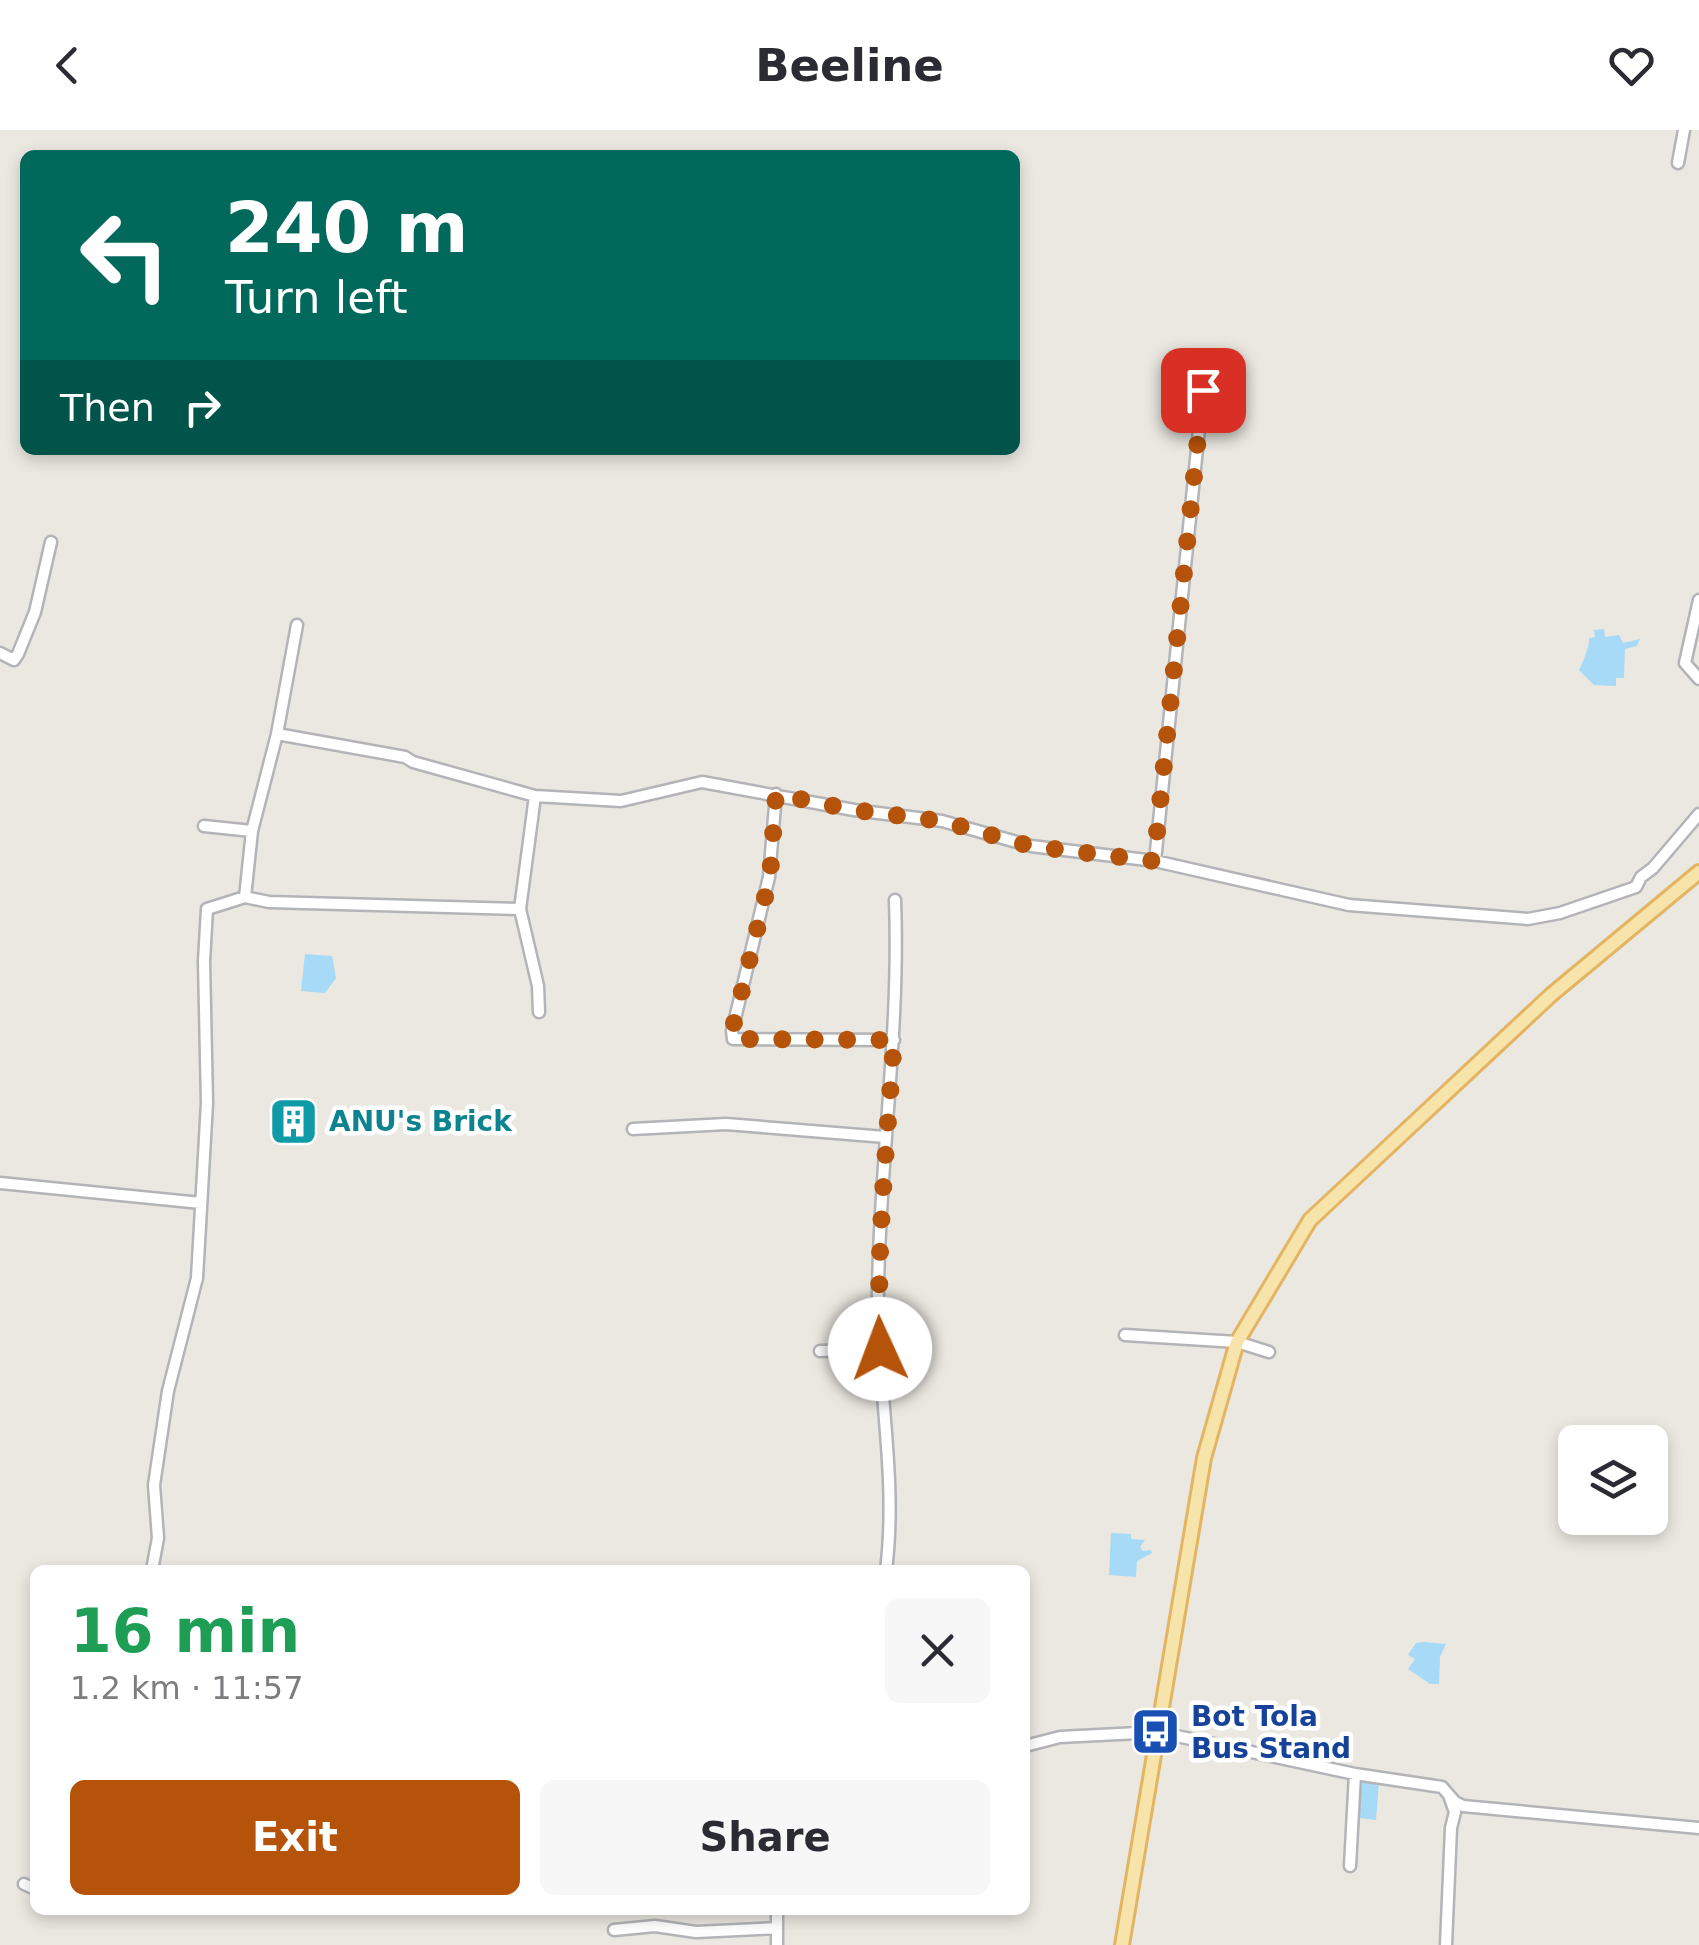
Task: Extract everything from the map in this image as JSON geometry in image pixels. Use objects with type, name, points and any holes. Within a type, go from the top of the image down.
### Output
[{"type":"main road","points":[[1122,1945],[1204,1458],[1237,1342],[1310,1220],[1551,995],[1699,872]]},
{"type":"street","points":[[1678,163],[1684,130]]},
{"type":"street","points":[[1154,861],[1203,390]]},
{"type":"street","points":[[0,653],[14,660],[18,654],[35,612],[51,542]]},
{"type":"street","points":[[1699,600],[1685,663],[1699,679]]},
{"type":"street","points":[[246,898],[252,830],[277,734],[297,625]]},
{"type":"street","points":[[277,734],[405,757],[535,796],[622,801],[702,782],[854,810],[942,821],[1030,846],[1154,861],[1349,905],[1528,919],[1560,913],[1636,887],[1640,877],[1653,868],[1699,814]]},
{"type":"street","points":[[776,794],[770,877],[732,1031],[734,1039],[894,1040]]},
{"type":"street","points":[[535,796],[520,910],[538,986],[538,1012]]},
{"type":"street","points":[[204,826],[252,830]]},
{"type":"street","points":[[153,1565],[158,1538],[154,1485],[168,1391],[197,1278],[207,1103],[204,961],[208,909],[246,898],[520,910]]},
{"type":"street","points":[[886,1565],[890,1509],[878,1290],[898,976],[896,900]]},
{"type":"street","points":[[633,1129],[726,1124],[885,1137]]},
{"type":"street","points":[[0,1183],[201,1203]]},
{"type":"street","points":[[1125,1335],[1237,1342],[1270,1352]]},
{"type":"street","points":[[820,1350],[880,1349]]},
{"type":"street","points":[[1030,1745],[1060,1737],[1158,1732],[1355,1774],[1442,1787],[1455,1812],[1446,1945]]},
{"type":"street","points":[[1350,1866],[1355,1774]]},
{"type":"street","points":[[1450,1797],[1470,1807],[1699,1828]]},
{"type":"street","points":[[776,1945],[777,1915]]},
{"type":"street","points":[[614,1930],[655,1926],[696,1932],[777,1928]]},
{"type":"water","points":[[1604,629],[1605,637],[1619,635],[1623,643],[1640,639],[1637,646],[1625,649],[1624,678],[1616,678],[1616,686],[1594,685],[1579,670],[1589,638],[1595,637],[1594,630]]},
{"type":"water","points":[[305,954],[332,956],[336,978],[325,993],[301,991]]},
{"type":"water","points":[[1111,1533],[1131,1534],[1131,1539],[1145,1540],[1140,1547],[1143,1551],[1151,1550],[1137,1561],[1136,1577],[1109,1575]]},
{"type":"water","points":[[1416,1643],[1446,1644],[1440,1657],[1439,1684],[1430,1684],[1408,1669],[1415,1659],[1408,1655]]},
{"type":"water","points":[[1363,1781],[1379,1782],[1376,1820],[1359,1818],[1357,1804]]},
{"type":"place","name":"ANU's Brick","points":[[294,1121]]},
{"type":"place","name":"Bot Tola Bus Stand","points":[[1156,1732]]},
{"type":"route","points":[[880,1349],[878,1290],[894,1040],[734,1039],[732,1031],[770,877],[776,794],[854,810],[942,821],[1030,846],[1154,861],[1203,390]]}]
